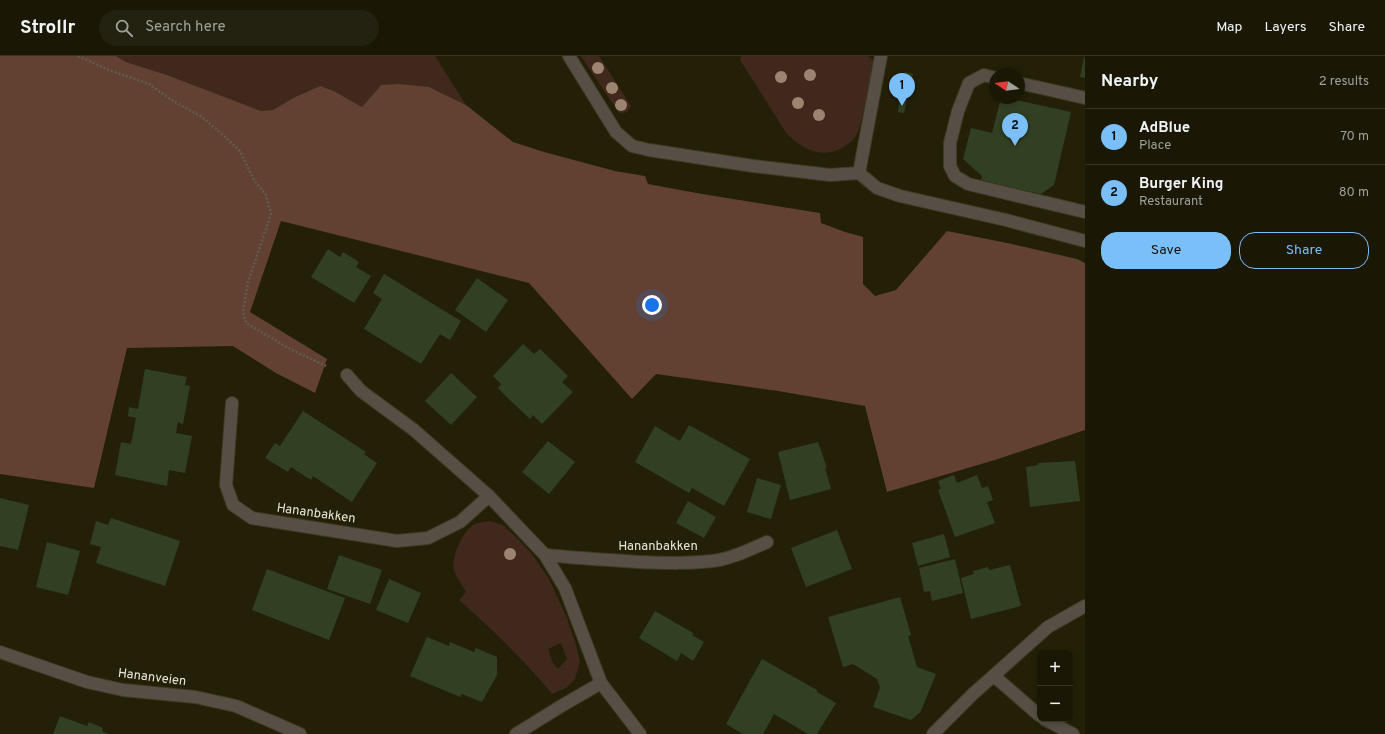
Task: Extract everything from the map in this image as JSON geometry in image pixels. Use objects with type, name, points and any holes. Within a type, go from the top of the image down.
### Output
[{"type":"street","points":[[569,56],[616,132],[632,146],[753,166],[830,175],[859,173],[877,188],[900,196],[1006,220],[1085,241]]},
{"type":"street","points":[[859,173],[881,56]]},
{"type":"street","points":[[989,76],[984,75],[969,83],[958,111],[950,143],[950,166],[955,176],[968,184],[1085,212]]},
{"type":"street","points":[[1025,84],[1085,98]]},
{"type":"street","points":[[347,375],[361,391],[414,430],[489,496],[545,555],[565,588],[601,683],[640,734]]},
{"type":"street","name":"Hananbakken","points":[[232,402],[226,485],[233,505],[252,518],[397,540],[428,538],[460,522],[489,496]]},
{"type":"street","name":"Hananbakken","points":[[545,555],[588,560],[673,563],[719,560],[736,555],[767,542]]},
{"type":"street","points":[[933,734],[974,692],[1048,627],[1085,606]]},
{"type":"street","name":"Hananveien","points":[[0,652],[87,682],[123,690],[195,697],[236,706],[300,734]]},
{"type":"street","points":[[994,676],[1037,713]]},
{"type":"street","points":[[516,734],[563,704],[601,683]]},
{"type":"street","points":[[1050,722],[1073,734]]},
{"type":"path","points":[[78,56],[109,70],[149,84],[170,99],[202,117],[240,152],[254,180],[266,195],[271,214],[248,282],[243,311],[246,323],[290,349],[347,375]]},
{"type":"shaded area","points":[[0,56],[116,56],[126,62],[167,75],[261,111],[273,110],[295,97],[320,86],[334,91],[362,107],[381,85],[399,84],[429,87],[466,105],[513,142],[544,152],[615,171],[645,176],[648,184],[820,213],[821,223],[863,237],[863,284],[875,296],[896,290],[947,231],[1077,259],[1085,263],[1085,430],[998,459],[887,492],[865,406],[778,391],[656,374],[632,399],[529,283],[281,221],[250,312],[327,359],[315,393],[276,373],[233,346],[127,348],[94,488],[0,474]]},
{"type":"shaded area","points":[[116,56],[435,56],[466,105],[429,87],[381,85],[362,107],[334,91],[320,86],[295,97],[273,110],[261,111],[167,75],[126,62]]},
{"type":"shaded area","points":[[581,56],[599,56],[631,106],[625,113],[619,113]]},
{"type":"shaded area","points":[[741,56],[868,56],[873,60],[871,73],[860,124],[855,138],[842,148],[827,153],[813,151],[799,144],[787,134],[740,60]]},
{"type":"shaded area","points":[[490,521],[503,525],[531,553],[549,579],[567,618],[580,662],[575,679],[566,688],[552,694],[507,645],[459,600],[466,592],[456,576],[454,568],[455,554],[458,546],[461,539],[470,527],[477,523]],"holes":[[[561,643],[567,659],[558,669],[553,663],[548,649]]]},
{"type":"building","points":[[1084,57],[1085,58],[1085,78],[1080,77]]},
{"type":"building","points":[[905,72],[913,74],[909,92],[901,90]]},
{"type":"building","points":[[900,98],[907,99],[904,113],[898,112]]},
{"type":"building","points":[[1025,102],[1071,112],[1054,185],[1041,194],[981,180],[982,176],[963,159],[971,128],[992,133],[999,104],[1025,104]]},
{"type":"building","points":[[328,249],[340,257],[343,252],[359,262],[356,267],[371,276],[354,303],[311,277]]},
{"type":"building","points":[[384,274],[461,321],[450,340],[440,334],[421,364],[364,329],[382,299],[373,293]]},
{"type":"building","points":[[477,278],[508,300],[486,332],[455,310]]},
{"type":"building","points":[[523,344],[534,354],[540,349],[568,376],[562,382],[573,392],[542,424],[533,415],[530,419],[514,404],[498,388],[501,384],[493,376]]},
{"type":"building","points":[[145,369],[187,377],[185,385],[190,386],[183,424],[178,422],[176,433],[192,436],[185,473],[169,470],[167,486],[115,475],[121,442],[131,444],[136,418],[128,416],[129,407],[138,409]]},
{"type":"building","points":[[451,373],[477,397],[451,425],[425,401]]},
{"type":"building","points":[[303,411],[366,452],[364,454],[377,463],[352,502],[313,476],[311,480],[291,467],[288,472],[265,458],[275,443],[280,446]]},
{"type":"building","points":[[689,425],[750,459],[724,506],[692,488],[689,493],[635,462],[655,426],[680,441]]},
{"type":"building","points":[[548,441],[575,462],[549,494],[522,472]]},
{"type":"building","points":[[818,442],[827,468],[825,468],[831,489],[790,500],[778,452]]},
{"type":"building","points":[[1075,461],[1080,501],[1030,507],[1026,467],[1038,465],[1038,463]]},
{"type":"building","points":[[954,475],[957,483],[977,475],[982,488],[988,486],[993,500],[987,502],[995,523],[955,537],[938,490],[941,489],[938,481]]},
{"type":"building","points":[[757,478],[781,485],[771,519],[747,512]]},
{"type":"building","points":[[0,498],[29,505],[18,550],[0,546]]},
{"type":"building","points":[[688,501],[716,517],[704,538],[676,523]]},
{"type":"building","points":[[111,518],[180,541],[165,586],[96,563],[101,547],[90,544],[96,521],[108,525]]},
{"type":"building","points":[[837,530],[852,569],[806,587],[791,548]]},
{"type":"building","points":[[944,534],[950,557],[918,566],[912,543]]},
{"type":"building","points":[[47,542],[80,551],[68,595],[36,587]]},
{"type":"building","points":[[339,555],[382,570],[370,604],[327,589]]},
{"type":"building","points":[[955,559],[963,593],[932,601],[930,591],[924,592],[919,568]]},
{"type":"building","points":[[1010,565],[1021,606],[971,619],[961,578],[974,574],[973,571],[988,567],[989,570]]},
{"type":"building","points":[[267,569],[345,598],[329,640],[252,610]]},
{"type":"building","points":[[389,579],[421,593],[408,623],[376,610]]},
{"type":"building","points":[[900,597],[911,635],[908,636],[917,667],[936,674],[920,713],[911,720],[873,707],[880,688],[877,679],[853,664],[843,667],[828,617]]},
{"type":"building","points":[[655,611],[693,633],[692,635],[704,642],[693,661],[681,653],[677,661],[639,638]]},
{"type":"building","points":[[427,637],[449,646],[450,642],[474,652],[476,648],[497,657],[497,675],[482,702],[462,694],[460,697],[410,676]]},
{"type":"building","points":[[762,659],[817,690],[817,692],[836,703],[817,734],[808,734],[774,714],[763,734],[743,734],[726,724]]},
{"type":"building","points":[[60,716],[87,726],[89,722],[103,728],[102,731],[108,734],[53,734]]},
{"type":"place","name":"AdBlue","points":[[902,106]]},
{"type":"place","name":"Burger King","points":[[1015,146]]}]
